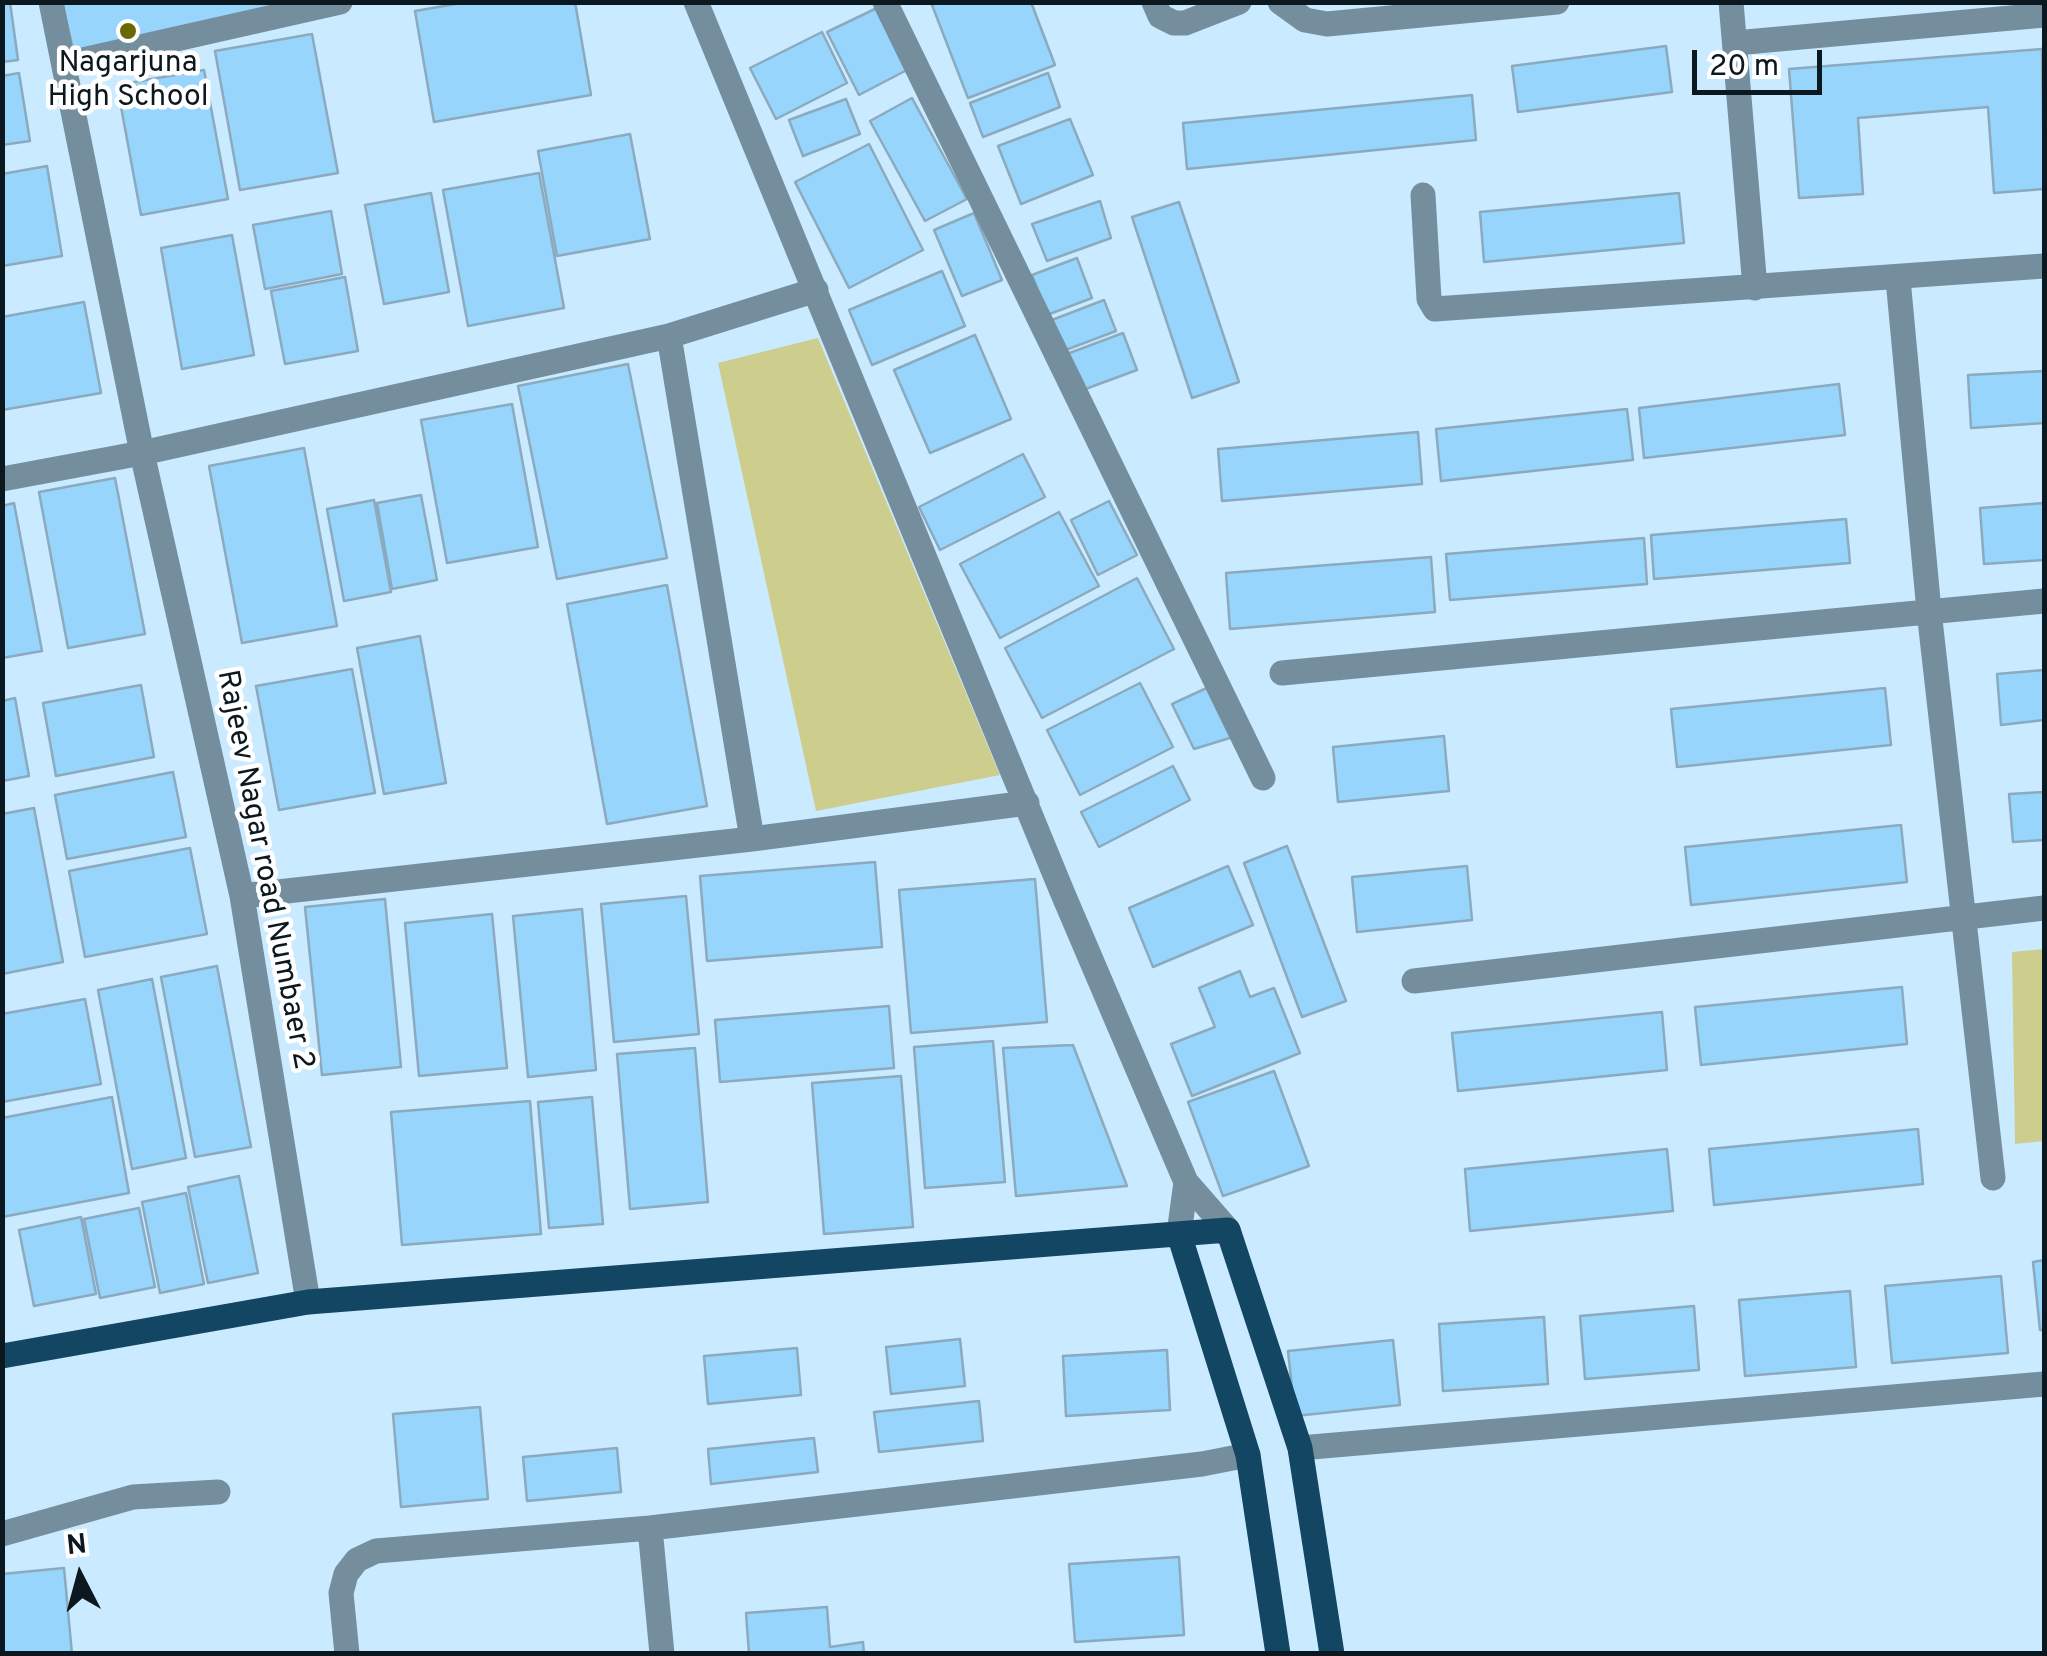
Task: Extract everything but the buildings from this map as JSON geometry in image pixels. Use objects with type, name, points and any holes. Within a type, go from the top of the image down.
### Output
[{"type":"main road","points":[[3,1354],[308,1302],[1228,1230],[1300,1448],[1332,1654]]},
{"type":"main road","points":[[1179,1234],[1248,1454],[1278,1654]]},
{"type":"street","name":"Rajeev Nagar road Numbaer 2","points":[[51,2],[142,453],[242,896],[308,1302]]},
{"type":"street","points":[[65,64],[340,2]]},
{"type":"street","points":[[696,2],[1186,1182],[1228,1230]]},
{"type":"street","points":[[885,2],[1263,778]]},
{"type":"street","points":[[1154,2],[1160,16],[1174,23],[1185,23],[1239,2]]},
{"type":"street","points":[[1280,2],[1305,20],[1327,24],[1557,2]]},
{"type":"street","points":[[1731,2],[1755,288]]},
{"type":"street","points":[[1735,43],[2044,16]]},
{"type":"street","points":[[1423,195],[1429,299],[1435,309],[2044,266]]},
{"type":"street","points":[[1898,279],[1929,612],[1992,1178]]},
{"type":"street","points":[[2,479],[142,453],[669,336],[816,290]]},
{"type":"street","points":[[669,336],[752,839]]},
{"type":"street","points":[[1282,673],[2044,601]]},
{"type":"street","points":[[242,896],[752,839],[1027,803]]},
{"type":"street","points":[[1414,980],[2044,908]]},
{"type":"street","points":[[1179,1234],[1186,1182]]},
{"type":"street","points":[[1300,1448],[2044,1384]]},
{"type":"street","points":[[348,1654],[341,1593],[346,1574],[358,1560],[376,1550],[650,1528],[1202,1464],[1248,1454]]},
{"type":"street","points":[[2,1534],[133,1497],[218,1492]]},
{"type":"street","points":[[650,1528],[662,1654]]},
{"type":"green space","points":[[818,338],[1000,775],[816,811],[718,363]]},
{"type":"green space","points":[[2044,949],[2044,1141],[2015,1144],[2012,952]]},
{"type":"place","name":"Nagarjuna High School","points":[[128,31]]}]
